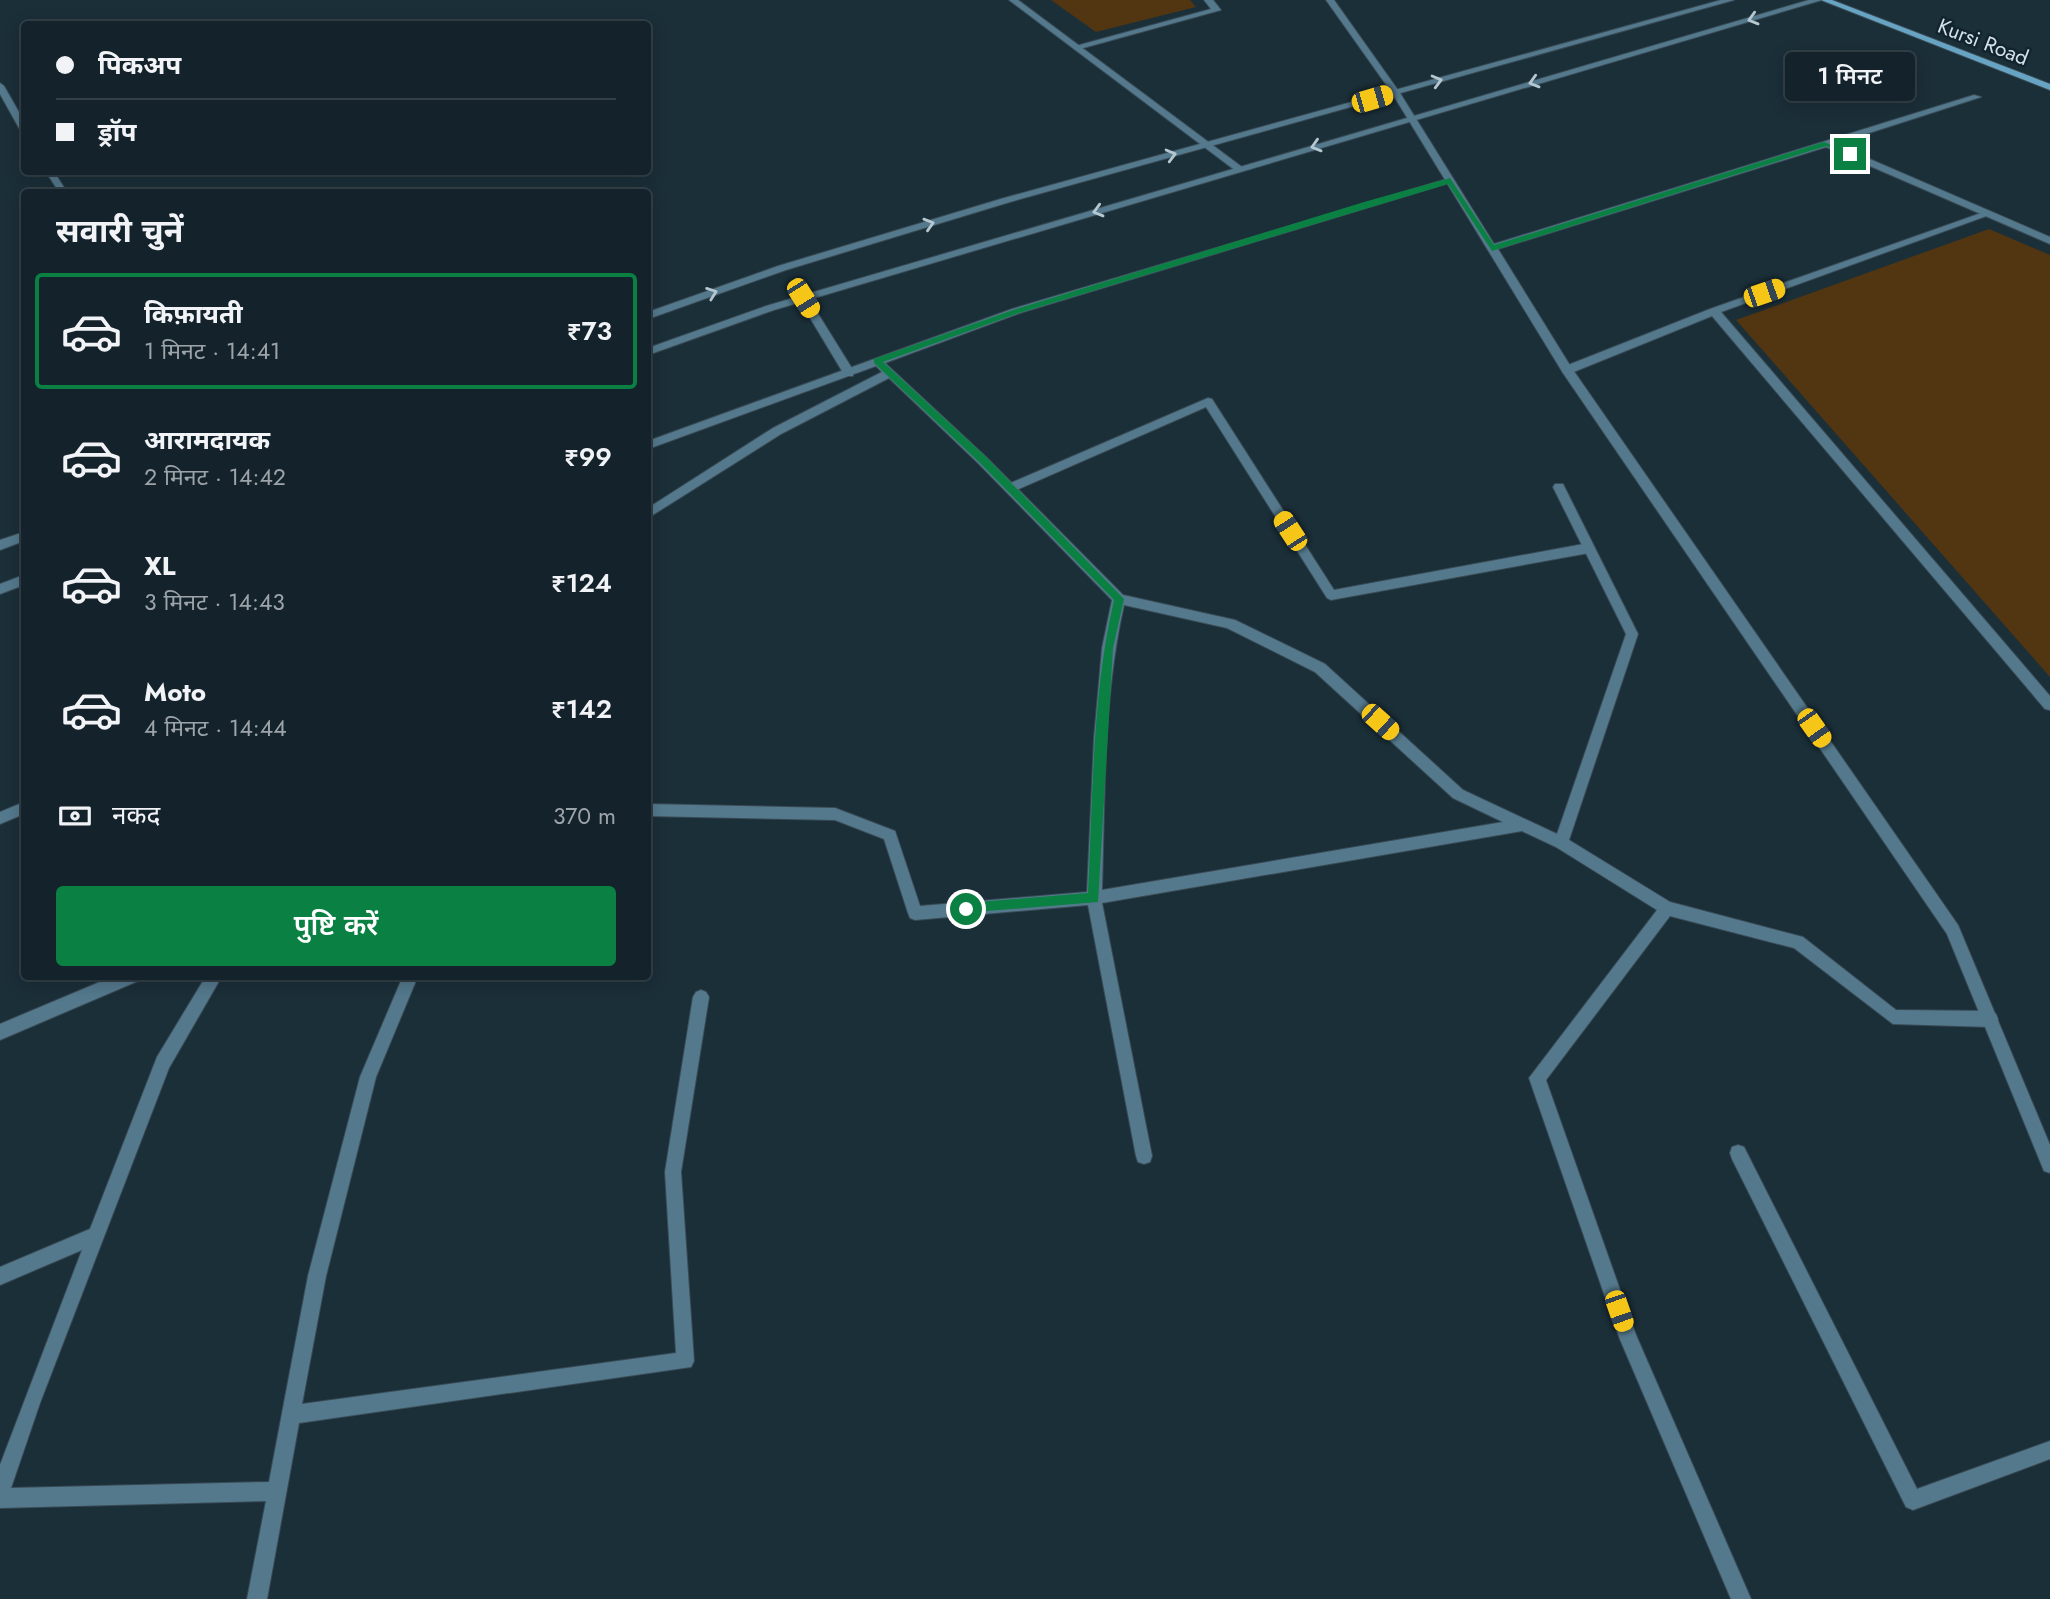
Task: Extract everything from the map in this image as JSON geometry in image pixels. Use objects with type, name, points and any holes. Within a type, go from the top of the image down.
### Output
[{"type":"main road","name":"Kursi Road","points":[[1825,0],[2050,87]]},
{"type":"street","points":[[1013,0],[1239,169]]},
{"type":"street","points":[[1076,47],[1217,10],[1208,0]]},
{"type":"street","points":[[1330,0],[1396,93],[1567,370],[1953,930],[2046,1146],[2050,1165]]},
{"type":"street","points":[[651,315],[796,264],[1007,200],[1730,0]]},
{"type":"street","points":[[651,351],[803,298],[1818,0]]},
{"type":"street","points":[[0,86],[21,123]]},
{"type":"street","points":[[1492,248],[1977,97]]},
{"type":"street","points":[[1827,144],[2050,241]]},
{"type":"street","points":[[651,444],[1016,312],[1366,204],[1450,181]]},
{"type":"street","points":[[1567,370],[1714,311],[1987,214]]},
{"type":"street","points":[[803,298],[849,373]]},
{"type":"street","points":[[1714,311],[2050,705]]},
{"type":"street","points":[[877,361],[1010,488],[1119,599],[1230,624],[1320,668],[1458,794],[1561,843],[1667,908],[1798,942],[1893,1017],[1990,1019]]},
{"type":"street","points":[[651,512],[777,431],[890,373]]},
{"type":"street","points":[[1010,488],[1208,402],[1331,595],[1589,548]]},
{"type":"street","points":[[1559,487],[1632,634],[1561,843]]},
{"type":"street","points":[[0,545],[21,538]]},
{"type":"street","points":[[0,589],[21,581]]},
{"type":"street","points":[[1119,599],[1108,648],[1094,898],[1144,1156]]},
{"type":"street","points":[[0,818],[21,809]]},
{"type":"street","points":[[651,810],[835,814],[891,835],[915,913],[1094,898],[1523,825]]},
{"type":"street","points":[[1667,908],[1537,1078],[1628,1337],[1741,1599]]},
{"type":"street","points":[[0,1032],[124,980]]},
{"type":"street","points":[[0,1492],[163,1063],[213,980]]},
{"type":"street","points":[[257,1599],[317,1276],[368,1077],[409,980]]},
{"type":"street","points":[[291,1415],[685,1360],[673,1172],[701,997]]},
{"type":"street","points":[[1738,1153],[1913,1500],[2050,1450]]},
{"type":"street","points":[[0,1276],[96,1236]]},
{"type":"street","points":[[0,1498],[277,1492]]},
{"type":"shaded area","points":[[1051,0],[1190,0],[1196,7],[1096,32]]},
{"type":"shaded area","points":[[1989,229],[2050,255],[2050,677],[1736,320]]},
{"type":"route","points":[[966,909],[1094,898],[1104,693],[1108,648],[1119,599],[982,460],[877,361],[1016,312],[1366,204],[1450,181],[1492,248],[1827,144],[1850,154]]}]
